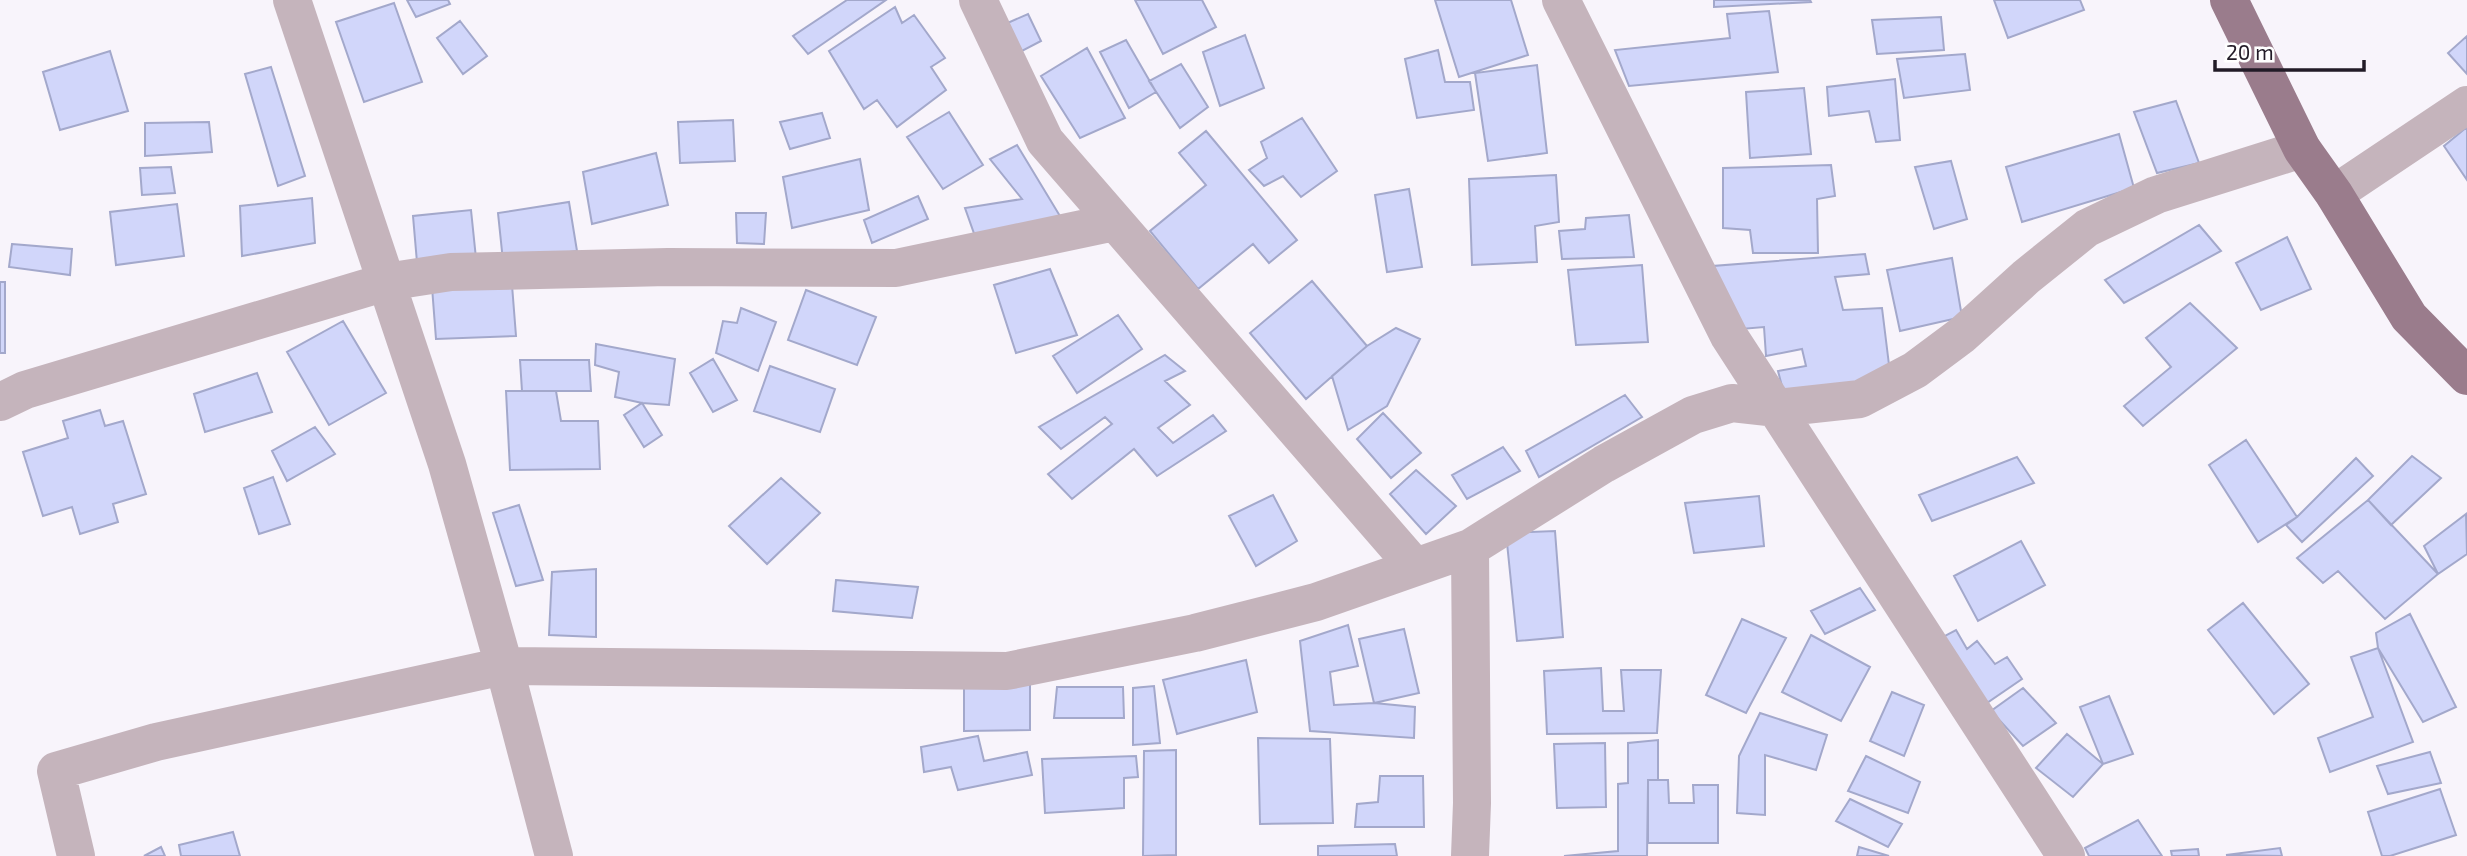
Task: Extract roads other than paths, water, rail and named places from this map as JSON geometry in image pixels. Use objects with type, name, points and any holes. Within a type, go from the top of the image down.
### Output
[{"type":"main road","points":[[2229,0],[2302,149],[2334,194],[2409,317],[2467,376]]},
{"type":"street","points":[[292,0],[447,464],[554,856]]},
{"type":"street","points":[[1561,0],[1729,336],[2066,856]]},
{"type":"street","points":[[986,3],[1045,141],[1415,567]]},
{"type":"street","points":[[2334,194],[2467,105]]},
{"type":"street","points":[[76,856],[56,771],[156,742],[504,666],[1007,671],[1195,633],[1315,603],[1470,548],[1604,464],[1693,415],[1732,403],[1777,408],[1860,398],[1915,370],[1962,335],[2026,277],[2087,228],[2156,195],[2302,149]]},
{"type":"street","points":[[0,402],[25,390],[386,282],[451,272],[668,267],[896,268],[1115,222]]},
{"type":"street","points":[[1470,548],[1470,856]]}]
